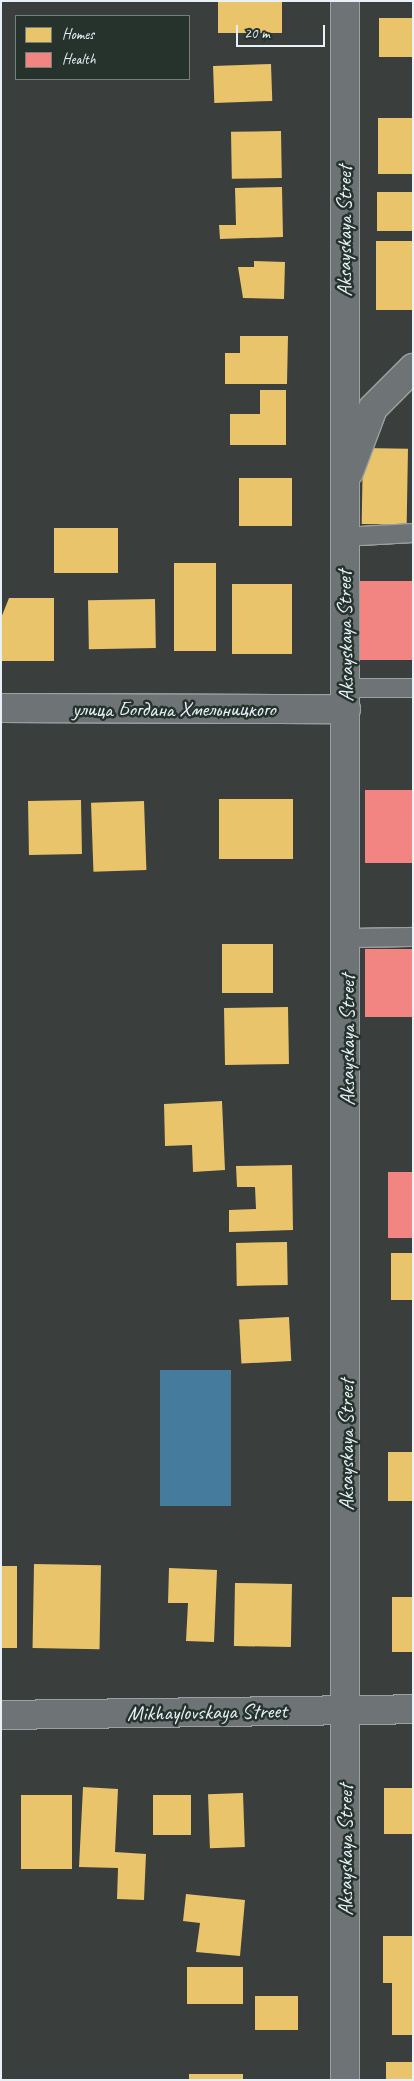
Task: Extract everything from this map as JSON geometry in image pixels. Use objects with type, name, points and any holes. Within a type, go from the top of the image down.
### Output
[{"type":"street","name":"Aksayskaya Street","points":[[345,1],[343,487],[347,938],[345,2080]]},
{"type":"street","points":[[343,487],[373,408],[413,368]]},
{"type":"street","name":"улица Богдана Хмельницкого","points":[[1,708],[346,698]]},
{"type":"street","name":"Mikhaylovskaya Street","points":[[1,1715],[413,1709]]},
{"type":"lane","points":[[343,537],[413,532]]},
{"type":"lane","points":[[346,698],[413,688]]},
{"type":"lane","points":[[347,938],[413,937]]},
{"type":"building: Homes","points":[[218,1],[282,1],[282,33],[218,33]]},
{"type":"building: Homes","points":[[379,18],[413,18],[413,57],[379,57]]},
{"type":"building: Homes","points":[[271,64],[272,101],[214,103],[213,66]]},
{"type":"building: Homes","points":[[378,118],[413,118],[413,174],[378,174]]},
{"type":"building: Homes","points":[[281,131],[282,178],[232,179],[231,132]]},
{"type":"building: Homes","points":[[282,187],[283,237],[220,239],[219,225],[236,225],[235,188]]},
{"type":"building: Homes","points":[[377,192],[413,192],[413,231],[377,231]]},
{"type":"building: Homes","points":[[376,241],[413,241],[413,310],[376,310]]},
{"type":"building: Homes","points":[[254,261],[285,262],[284,299],[243,298],[238,267],[254,267]]},
{"type":"building: Homes","points":[[240,336],[288,336],[287,384],[225,384],[225,353],[240,353]]},
{"type":"building: Homes","points":[[260,390],[286,390],[286,445],[230,445],[230,414],[260,414]]},
{"type":"building: Homes","points":[[363,448],[408,449],[407,525],[362,524]]},
{"type":"building: Homes","points":[[239,478],[292,478],[292,526],[239,526]]},
{"type":"building: Homes","points":[[54,528],[118,528],[118,573],[54,573]]},
{"type":"building: Homes","points":[[174,563],[216,563],[216,651],[174,651]]},
{"type":"building: Homes","points":[[232,584],[292,584],[292,654],[232,654]]},
{"type":"building: Homes","points":[[9,598],[54,598],[54,661],[1,661],[1,618]]},
{"type":"building: Homes","points":[[155,599],[156,648],[89,649],[88,600]]},
{"type":"building: Homes","points":[[219,799],[293,799],[293,859],[219,859]]},
{"type":"building: Homes","points":[[81,800],[82,854],[29,855],[28,801]]},
{"type":"building: Homes","points":[[144,801],[146,870],[93,872],[91,803]]},
{"type":"building: Homes","points":[[222,944],[273,944],[273,993],[222,993]]},
{"type":"building: Homes","points":[[288,1007],[289,1064],[225,1065],[224,1008]]},
{"type":"building: Homes","points":[[222,1101],[225,1170],[193,1172],[192,1145],[165,1146],[164,1104]]},
{"type":"building: Homes","points":[[292,1165],[293,1230],[229,1232],[229,1210],[256,1209],[255,1187],[237,1187],[236,1166]]},
{"type":"building: Homes","points":[[287,1242],[288,1285],[237,1286],[236,1243]]},
{"type":"building: Homes","points":[[391,1253],[413,1253],[413,1300],[391,1300]]},
{"type":"building: Homes","points":[[289,1317],[291,1361],[241,1364],[239,1320]]},
{"type":"building: Homes","points":[[388,1452],[413,1452],[413,1501],[388,1501]]},
{"type":"building: Homes","points":[[34,1564],[101,1565],[100,1649],[33,1648]]},
{"type":"building: Homes","points":[[1,1566],[17,1566],[17,1648],[1,1648]]},
{"type":"building: Homes","points":[[169,1568],[217,1570],[214,1642],[186,1641],[188,1603],[168,1603]]},
{"type":"building: Homes","points":[[235,1583],[292,1584],[291,1647],[234,1646]]},
{"type":"building: Homes","points":[[392,1597],[413,1597],[413,1652],[392,1652]]},
{"type":"building: Homes","points":[[83,1787],[118,1789],[115,1852],[146,1854],[144,1900],[117,1899],[118,1868],[79,1867]]},
{"type":"building: Homes","points":[[384,1788],[413,1788],[413,1834],[384,1834]]},
{"type":"building: Homes","points":[[243,1793],[245,1847],[210,1848],[208,1794]]},
{"type":"building: Homes","points":[[21,1795],[72,1795],[72,1869],[21,1869]]},
{"type":"building: Homes","points":[[153,1795],[191,1795],[191,1835],[153,1835]]},
{"type":"building: Homes","points":[[186,1894],[245,1900],[240,1956],[196,1952],[200,1923],[183,1921]]},
{"type":"building: Homes","points":[[383,1936],[413,1936],[413,2035],[392,2035],[392,1983],[383,1983]]},
{"type":"building: Homes","points":[[187,1967],[243,1967],[243,2004],[187,2004]]},
{"type":"building: Homes","points":[[255,1996],[298,1996],[298,2030],[255,2030]]},
{"type":"building: Homes","points":[[386,2062],[413,2062],[413,2080],[386,2080]]},
{"type":"building: Homes","points":[[189,2074],[243,2074],[243,2080],[189,2080]]},
{"type":"building: Health","points":[[360,581],[413,581],[413,660],[360,660]]},
{"type":"building: Health","points":[[365,790],[413,790],[413,863],[365,863]]},
{"type":"building: Health","points":[[365,949],[413,949],[413,1017],[365,1017]]},
{"type":"building: Health","points":[[388,1172],[413,1172],[413,1238],[388,1238]]},
{"type":"building: Public","points":[[160,1370],[231,1370],[231,1506],[160,1506]]}]
